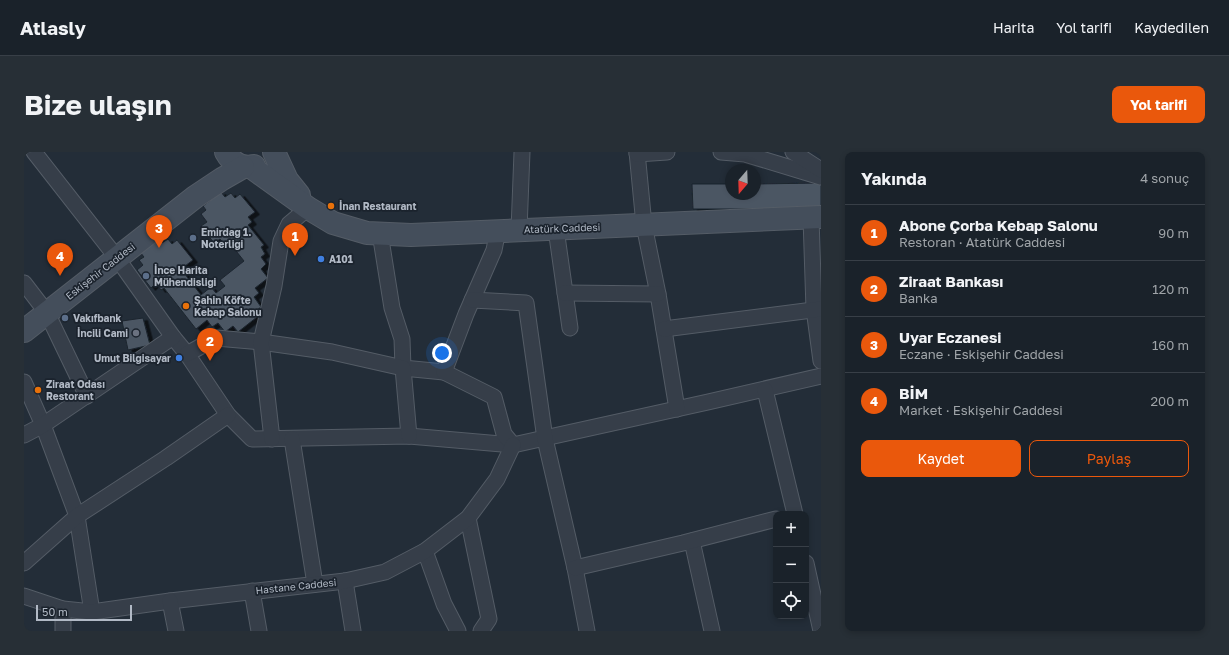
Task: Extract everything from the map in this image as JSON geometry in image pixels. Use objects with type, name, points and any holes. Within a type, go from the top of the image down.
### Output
[{"type":"main road","name":"Eskişehir Caddesi","points":[[195,197],[215,166],[221,152]]},
{"type":"main road","name":"Atatürk Caddesi","points":[[226,152],[230,159],[236,164],[247,167],[333,223],[367,233],[411,234],[816,218]]},
{"type":"main road","name":"Eskişehir Caddesi","points":[[24,331],[195,197],[222,179],[247,167],[258,165],[265,161],[271,152]]},
{"type":"main road","name":"Atatürk Caddesi","points":[[274,152],[287,180],[308,208]]},
{"type":"street","points":[[34,152],[117,258],[173,337],[187,354],[228,414],[252,439],[409,436],[513,445],[765,390],[821,376]]},
{"type":"street","points":[[444,372],[472,300],[494,250],[509,230],[522,152]]},
{"type":"street","points":[[667,152],[637,153],[644,225],[658,294],[677,409]]},
{"type":"street","points":[[721,152],[745,154],[821,176]]},
{"type":"street","points":[[793,152],[821,170]]},
{"type":"street","points":[[272,438],[261,342],[274,286],[281,241],[289,224],[308,208]]},
{"type":"street","points":[[816,218],[821,361]]},
{"type":"street","points":[[556,229],[570,328]]},
{"type":"street","points":[[380,233],[392,308],[402,340],[409,436]]},
{"type":"street","points":[[24,283],[46,313],[87,396]]},
{"type":"street","points":[[565,293],[658,294]]},
{"type":"street","points":[[472,300],[526,303],[545,439],[575,568],[587,631]]},
{"type":"street","points":[[664,329],[818,309]]},
{"type":"street","points":[[24,435],[43,425],[173,337]]},
{"type":"street","points":[[187,354],[216,338],[261,342],[332,352],[403,368],[444,372],[494,396],[504,434],[513,445]]},
{"type":"street","points":[[24,382],[43,425],[77,516],[92,612]]},
{"type":"street","points":[[765,390],[794,511]]},
{"type":"street","points":[[24,563],[77,516],[166,458],[228,414]]},
{"type":"street","points":[[292,439],[315,584]]},
{"type":"street","name":"Hastane Caddesi","points":[[24,597],[63,609],[92,612],[170,601],[345,581],[385,572],[425,551],[468,518],[497,479],[513,445]]},
{"type":"street","points":[[468,518],[489,619],[481,631]]},
{"type":"street","points":[[575,568],[692,541],[773,520]]},
{"type":"street","points":[[692,541],[712,631]]},
{"type":"street","points":[[425,551],[444,604],[458,631]]},
{"type":"street","points":[[809,577],[821,631]]},
{"type":"street","points":[[345,581],[353,631]]},
{"type":"street","points":[[24,590],[24,597]]},
{"type":"street","points":[[252,591],[259,631]]},
{"type":"street","points":[[170,601],[176,631]]},
{"type":"street","points":[[63,609],[63,631]]},
{"type":"building","points":[[821,183],[821,209],[693,209],[692,184],[725,184],[725,200],[761,200],[761,184]]},
{"type":"building","points":[[221,192],[225,197],[231,193],[235,198],[240,194],[255,212],[248,217],[252,222],[248,225],[264,245],[261,247],[265,254],[261,257],[266,264],[261,269],[268,278],[255,288],[259,293],[254,297],[261,307],[253,313],[257,317],[238,332],[233,326],[225,332],[218,323],[212,327],[207,320],[196,329],[164,288],[161,290],[156,283],[151,288],[137,270],[143,265],[139,260],[144,257],[140,252],[158,238],[162,243],[168,239],[172,244],[177,240],[193,260],[181,269],[201,295],[211,287],[216,293],[225,286],[220,280],[244,261],[229,242],[225,245],[220,239],[214,243],[201,226],[207,222],[201,214],[206,210],[203,206]]},
{"type":"building","name":"İncili Cami","points":[[143,318],[150,345],[128,350],[122,321]]},
{"type":"place","name":"İnan Restaurant","points":[[331,206]]},
{"type":"place","name":"Emirdağ 1. Noterliği","points":[[193,238]]},
{"type":"place","name":"Uyar Eczanesi","points":[[159,248]]},
{"type":"place","name":"Abone Çorba Kebap Salonu","points":[[295,256]]},
{"type":"place","name":"A101","points":[[321,259]]},
{"type":"place","name":"BİM","points":[[60,276]]},
{"type":"place","name":"İnce Harita Mühendisliği","points":[[146,276]]},
{"type":"place","name":"Şahin Köfte Kebap Salonu","points":[[186,306]]},
{"type":"place","name":"Vakıfbank","points":[[65,318]]},
{"type":"place","name":"İncili Cami","points":[[136,333]]},
{"type":"place","name":"Umut Bilgisayar","points":[[179,358]]},
{"type":"place","name":"Ziraat Bankası","points":[[210,361]]},
{"type":"place","name":"Ziraat Odası Restorant","points":[[38,390]]}]
